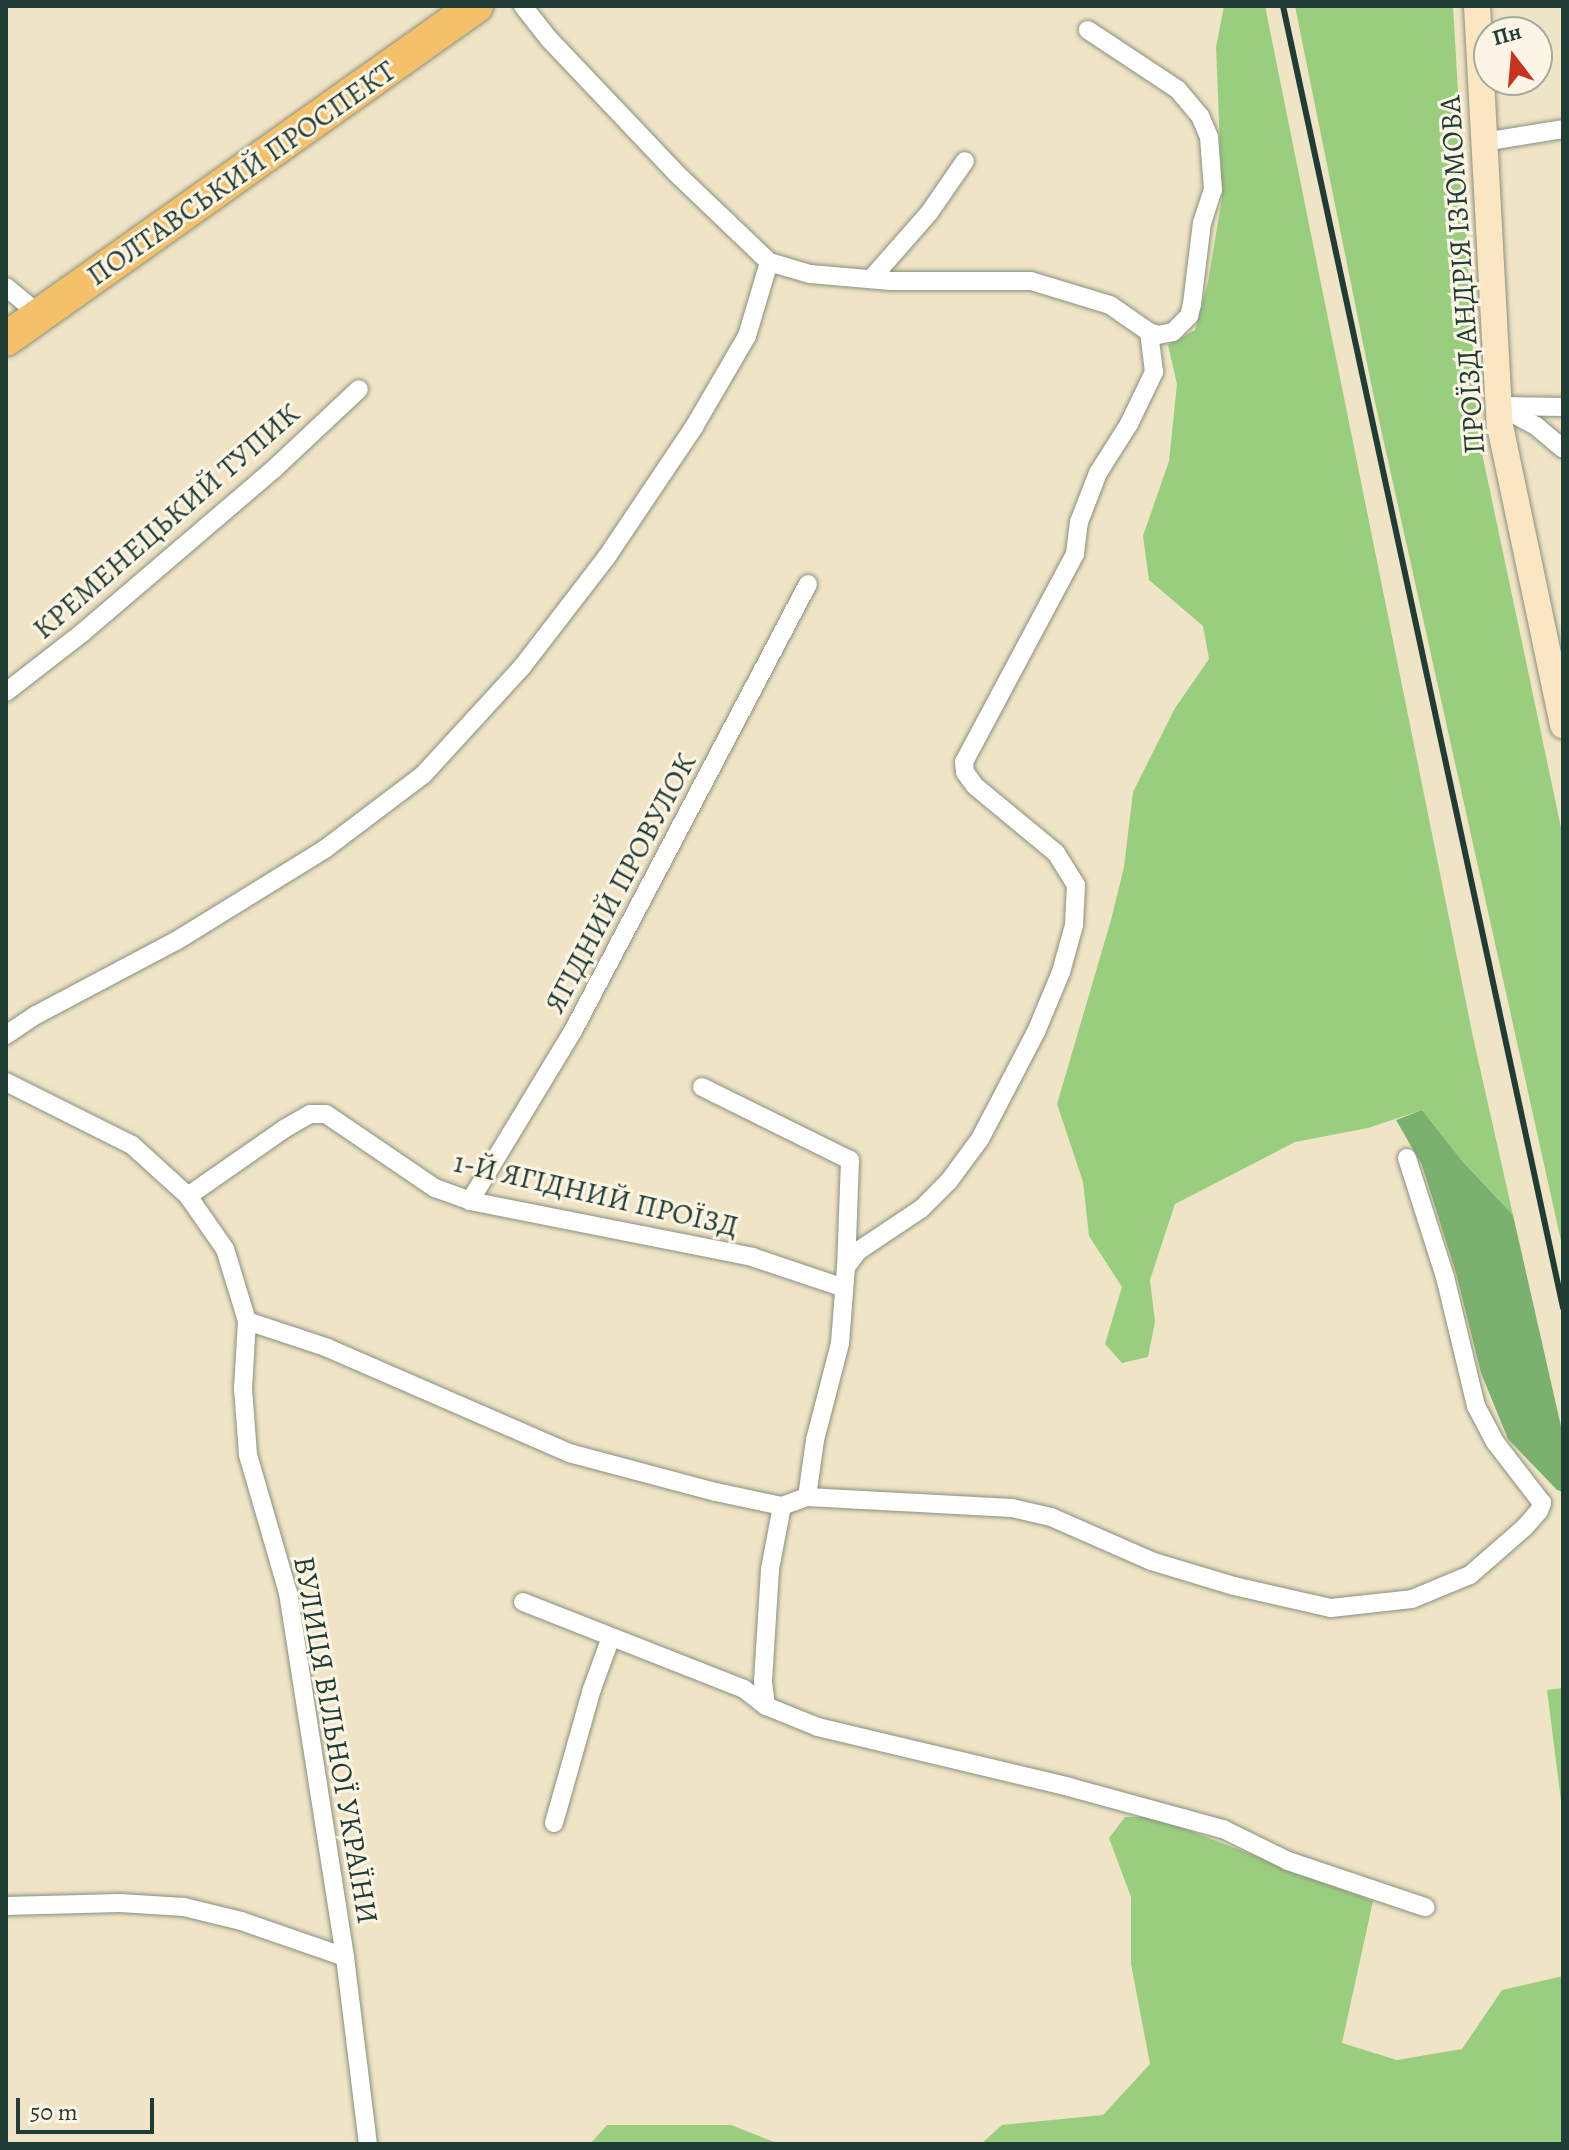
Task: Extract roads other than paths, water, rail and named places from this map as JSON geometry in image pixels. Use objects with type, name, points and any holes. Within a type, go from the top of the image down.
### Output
[{"type":"highway","name":"ПОЛТАВСЬКИЙ ПРОСПЕКТ","points":[[6,339],[476,6]]},
{"type":"street","points":[[523,6],[549,39],[676,173],[769,262],[810,274],[871,279],[1031,281],[1110,305],[1149,332],[1158,335],[1173,332],[1189,316],[1192,304],[1202,223],[1213,190],[1209,137],[1200,116],[1177,89],[1088,30]]},
{"type":"street","name":"ПРОЇЗД АНДРІЯ ІЗЮМОВА","points":[[1477,6],[1499,406],[1506,462],[1563,725]]},
{"type":"street","points":[[1484,142],[1563,129]]},
{"type":"street","points":[[871,279],[929,213],[965,161]]},
{"type":"street","points":[[6,1035],[36,1015],[176,941],[325,849],[423,775],[522,667],[606,558],[694,427],[747,336],[769,262]]},
{"type":"street","points":[[6,287],[40,315]]},
{"type":"street","points":[[846,1267],[858,1251],[921,1209],[949,1181],[973,1149],[1036,1032],[1061,972],[1076,911],[1076,885],[1056,853],[975,786],[965,772],[964,762],[1075,554],[1079,522],[1098,473],[1129,424],[1154,372],[1149,332]]},
{"type":"street","name":"КРЕМЕНЕЦЬКИЙ ТУПИК","points":[[6,692],[82,633],[263,478],[359,389]]},
{"type":"street","points":[[1499,406],[1563,407]]},
{"type":"street","points":[[1499,406],[1536,426],[1563,449]]},
{"type":"street","name":"ЯГІДНИЙ ПРОВУЛОК","points":[[470,1201],[573,1031],[808,584]]},
{"type":"street","name":"ВУЛИЦЯ ВІЛЬНОЇ УКРАЇНИ","points":[[6,1082],[132,1145],[188,1196],[225,1249],[247,1321],[243,1388],[248,1455],[288,1593],[345,1957],[368,2144]]},
{"type":"street","points":[[702,1087],[850,1160],[840,1343],[815,1440],[807,1497]]},
{"type":"street","name":"1-Й ЯГІДНИЙ ПРОЇЗД","points":[[188,1196],[284,1129],[310,1114],[326,1114],[435,1188],[470,1201],[752,1257],[844,1288]]},
{"type":"street","points":[[247,1321],[328,1348],[569,1453],[782,1506],[807,1497],[1012,1508],[1051,1517],[1151,1561],[1234,1586],[1331,1608],[1412,1599],[1470,1575],[1539,1511],[1539,1496],[1495,1442],[1476,1406],[1445,1277],[1407,1158]]},
{"type":"street","points":[[766,1706],[763,1681],[770,1569],[782,1506]]},
{"type":"street","points":[[523,1602],[744,1689],[766,1706],[818,1727],[1069,1787],[1223,1829],[1288,1861],[1425,1907]]},
{"type":"street","points":[[554,1823],[592,1689],[611,1637]]},
{"type":"street","points":[[6,1906],[120,1903],[184,1907],[241,1921],[345,1957]]},
{"type":"railway","points":[[1283,6],[1563,1308]]}]
